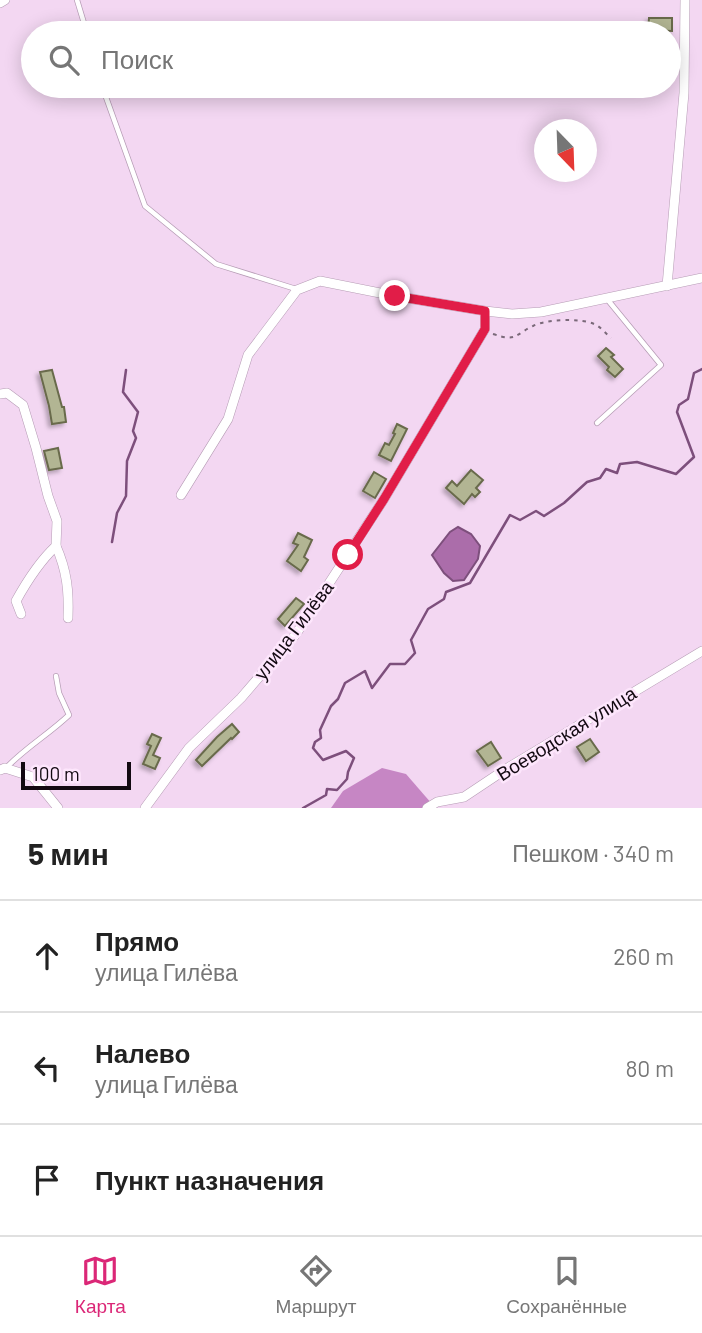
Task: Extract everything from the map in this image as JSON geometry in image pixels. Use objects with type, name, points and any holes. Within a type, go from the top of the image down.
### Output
[{"type":"street","points":[[0,3],[5,0]]},
{"type":"street","points":[[667,286],[684,93],[685,0]]},
{"type":"street","points":[[181,495],[228,419],[248,355],[297,290],[320,281],[512,314],[541,312],[702,278]]},
{"type":"street","points":[[485,311],[485,329]]},
{"type":"street","name":"улица Гилёва","points":[[145,808],[189,748],[241,698],[296,634],[384,499],[485,329]]},
{"type":"street","points":[[0,394],[6,393],[23,405],[57,521],[56,546],[63,562],[69,593],[68,618]]},
{"type":"street","points":[[21,614],[16,600],[56,546]]},
{"type":"street","name":"Воеводская улица","points":[[427,808],[437,802],[464,797],[702,651]]},
{"type":"street","points":[[3,769],[33,777],[58,808]]},
{"type":"lane","points":[[78,0],[84,21]]},
{"type":"lane","points":[[106,98],[145,206],[216,264],[297,290]]},
{"type":"lane","points":[[597,423],[661,365],[606,298]]},
{"type":"lane","points":[[3,769],[69,715],[59,693],[56,676]]},
{"type":"path","points":[[485,329],[508,338],[516,337],[534,325],[564,320],[594,324],[611,338]]},
{"type":"shaded area","points":[[458,527],[471,534],[480,546],[478,559],[464,580],[453,581],[432,555],[450,532]]},
{"type":"shaded area","points":[[382,768],[406,774],[432,804],[430,808],[331,808],[343,791]]},
{"type":"building","points":[[649,18],[672,18],[672,21],[649,21]]},
{"type":"building","points":[[606,348],[623,369],[615,377],[598,356]]},
{"type":"building","points":[[52,370],[66,422],[52,424],[40,372]]},
{"type":"building","points":[[397,424],[407,429],[391,461],[379,455],[385,443],[389,445]]},
{"type":"building","points":[[58,448],[62,468],[49,470],[44,451]]},
{"type":"building","points":[[471,470],[483,480],[476,488],[480,492],[475,497],[472,494],[464,504],[446,488],[452,481],[457,486]]},
{"type":"building","points":[[374,472],[386,479],[375,498],[363,491]]},
{"type":"building","points":[[298,533],[312,540],[304,557],[308,560],[301,571],[287,561],[298,545],[293,543]]},
{"type":"building","points":[[296,598],[304,604],[285,626],[278,619]]},
{"type":"building","points":[[232,724],[239,732],[202,766],[196,760]]},
{"type":"building","points":[[152,734],[161,738],[153,755],[160,758],[155,769],[143,764],[151,746],[147,744]]},
{"type":"building","points":[[590,739],[599,752],[586,761],[577,747]]},
{"type":"building","points":[[491,742],[501,758],[488,766],[477,751]]},
{"type":"waterway","points":[[303,808],[326,795],[327,789],[337,790],[347,779],[354,758],[346,751],[323,760],[313,748],[315,742],[321,738],[320,730],[345,683],[365,671],[372,688],[390,664],[405,664],[415,653],[411,640],[428,609],[444,599],[446,592],[470,583],[510,515],[520,520],[536,511],[544,516],[564,503],[587,482],[600,478],[606,469],[617,473],[620,464],[637,462],[676,474],[694,457],[677,412],[679,405],[688,399],[694,373],[702,369]]},
{"type":"waterway","points":[[112,542],[117,513],[126,496],[127,461],[136,438],[133,431],[138,412],[123,392],[126,370]]},
{"type":"route","points":[[348,555],[485,329],[485,311],[395,296]]}]
